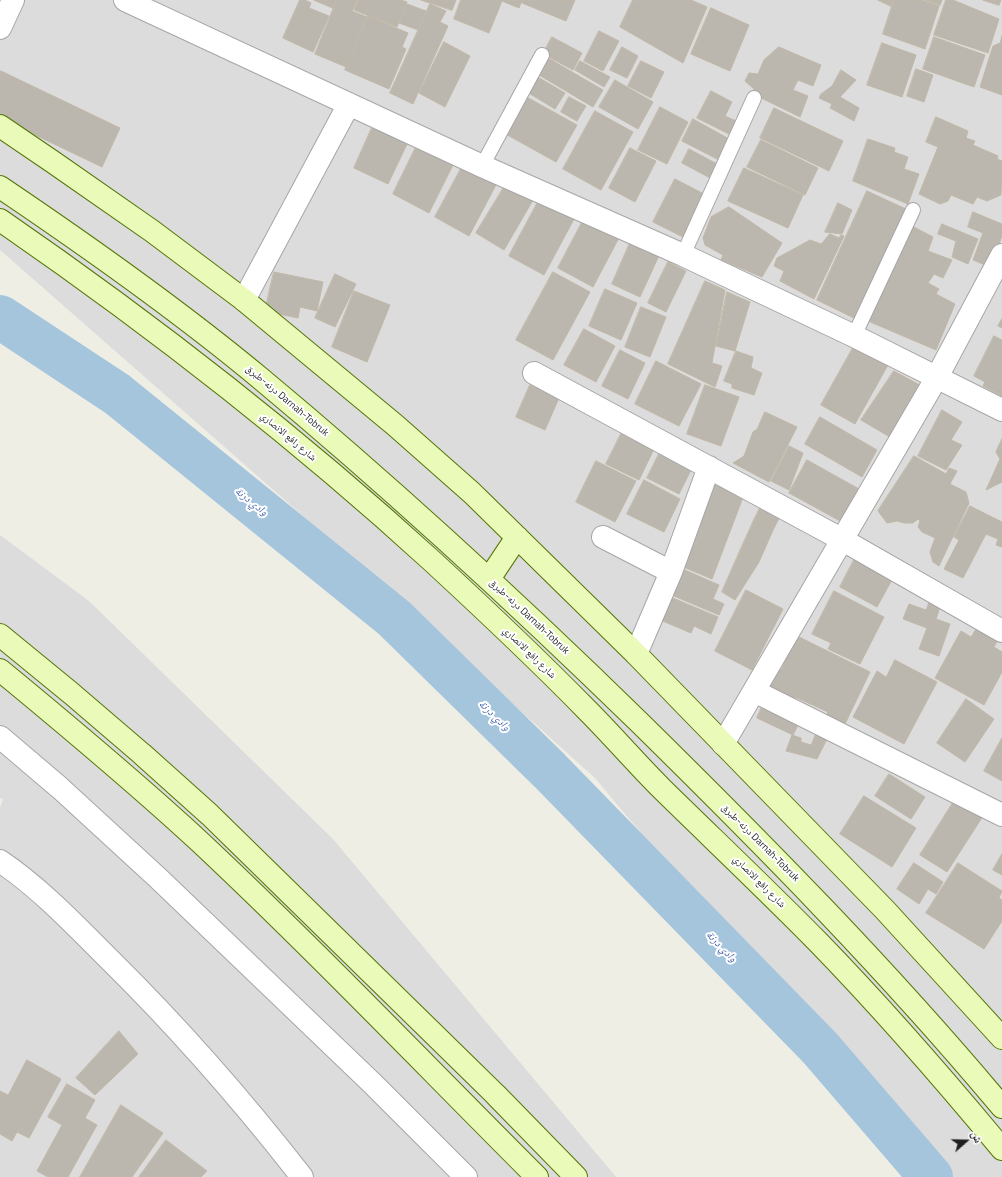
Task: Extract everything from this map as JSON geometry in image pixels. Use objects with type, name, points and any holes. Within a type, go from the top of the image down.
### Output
[{"type":"street","points":[[0,28],[13,0]]},
{"type":"street","points":[[125,0],[482,166],[683,255],[854,336],[1002,410]]},
{"type":"street","points":[[244,300],[349,104]]},
{"type":"street","points":[[0,126],[146,227],[244,300],[395,425],[472,493],[636,654],[885,910],[1002,1038]]},
{"type":"street","name":"درنه-طبرق Darnah-Tobruk","points":[[0,187],[69,234],[158,299],[258,376],[368,470],[489,579],[579,664],[775,858],[930,1024],[1002,1107]]},
{"type":"street","name":"شارع رافع الانصاري","points":[[0,220],[61,262],[160,335],[257,411],[432,560],[586,709],[660,787],[742,865],[821,946],[899,1028],[1002,1149]]},
{"type":"street","points":[[723,744],[937,377],[1002,255]]},
{"type":"street","points":[[534,373],[842,539],[1002,631]]},
{"type":"street","points":[[636,654],[671,572],[709,467]]},
{"type":"street","points":[[489,579],[517,537]]},
{"type":"street","points":[[603,537],[671,572]]},
{"type":"street","points":[[0,636],[78,699],[210,815],[495,1094],[576,1177]]},
{"type":"street","points":[[0,670],[66,725],[198,841],[270,909],[537,1177]]},
{"type":"street","points":[[754,691],[1002,815]]},
{"type":"street","points":[[0,737],[60,788],[181,900],[373,1084],[466,1177]]},
{"type":"street","points":[[0,861],[37,890],[88,937],[186,1037],[228,1085],[302,1177]]},
{"type":"lane","points":[[482,166],[542,55]]},
{"type":"lane","points":[[683,255],[754,98]]},
{"type":"lane","points":[[854,336],[913,210]]},
{"type":"shaded area","points":[[0,0],[1002,0],[1002,1177],[923,1177],[881,1120],[595,778],[343,551],[0,250]]},
{"type":"shaded area","points":[[0,535],[89,601],[333,839],[616,1177],[0,1177],[0,808],[3,799],[0,798]]},
{"type":"building","points":[[300,0],[305,0],[311,3],[309,8],[329,16],[313,52],[283,38]]},
{"type":"building","points":[[314,0],[337,0],[333,8]]},
{"type":"building","points":[[337,0],[357,0],[352,11],[367,17],[346,67],[315,54]]},
{"type":"building","points":[[358,0],[401,0],[407,2],[397,27],[354,10]]},
{"type":"building","points":[[421,0],[456,0],[452,10]]},
{"type":"building","points":[[461,0],[522,0],[519,8],[502,1],[489,33],[454,19]]},
{"type":"building","points":[[523,0],[575,0],[566,21],[522,3]]},
{"type":"building","points":[[633,0],[691,0],[707,7],[683,63],[620,27]]},
{"type":"building","points":[[878,0],[893,0],[891,6]]},
{"type":"building","points":[[894,0],[921,0],[939,6],[925,49],[883,34]]},
{"type":"building","points":[[925,0],[942,0],[940,5]]},
{"type":"building","points":[[946,0],[953,0],[999,19],[988,53],[934,35]]},
{"type":"building","points":[[983,0],[1001,0],[999,5]]},
{"type":"building","points":[[407,4],[426,11],[418,30],[399,23]]},
{"type":"building","points":[[430,4],[446,11],[440,22],[448,26],[413,104],[390,93]]},
{"type":"building","points":[[711,8],[749,25],[730,71],[691,54]]},
{"type":"building","points":[[368,16],[408,33],[402,47],[406,49],[389,89],[345,70]]},
{"type":"building","points":[[599,31],[619,41],[603,71],[584,61]]},
{"type":"building","points":[[1002,36],[1002,95],[980,87],[993,46],[1000,43]]},
{"type":"building","points":[[552,37],[582,53],[573,70],[543,54]]},
{"type":"building","points":[[934,37],[985,55],[974,87],[923,69]]},
{"type":"building","points":[[444,42],[470,56],[445,107],[419,93]]},
{"type":"building","points":[[882,43],[916,55],[902,97],[867,85]]},
{"type":"building","points":[[622,47],[638,56],[627,78],[610,70]]},
{"type":"building","points":[[779,47],[821,65],[813,86],[798,80],[793,90],[808,96],[800,117],[753,94],[754,89],[745,81],[749,73],[758,74],[764,60]]},
{"type":"building","points":[[548,58],[603,90],[593,107],[539,75]]},
{"type":"building","points":[[580,61],[610,77],[604,87],[575,70]]},
{"type":"building","points":[[641,61],[664,72],[651,98],[628,86]]},
{"type":"building","points":[[916,69],[933,75],[924,102],[907,96]]},
{"type":"building","points":[[841,70],[856,80],[840,97],[859,108],[854,121],[830,108],[832,104],[819,98],[821,94],[832,86]]},
{"type":"building","points":[[1,71],[120,128],[102,167],[0,118]]},
{"type":"building","points":[[536,76],[565,93],[555,109],[527,92]]},
{"type":"building","points":[[615,80],[653,102],[638,129],[599,107]]},
{"type":"building","points":[[711,91],[732,102],[725,116],[736,121],[729,134],[697,118]]},
{"type":"building","points":[[523,95],[577,125],[556,162],[502,132]]},
{"type":"building","points":[[569,97],[586,106],[577,121],[561,112]]},
{"type":"building","points":[[660,107],[688,122],[667,164],[638,150]]},
{"type":"building","points":[[774,108],[843,141],[829,171],[760,138]]},
{"type":"building","points":[[595,111],[633,132],[601,190],[563,169]]},
{"type":"building","points":[[936,117],[968,131],[966,138],[975,141],[973,145],[998,156],[997,159],[1002,161],[1001,195],[987,201],[977,197],[973,204],[951,195],[948,201],[940,204],[919,194],[938,147],[926,142]]},
{"type":"building","points":[[693,119],[731,140],[721,161],[682,141]]},
{"type":"building","points":[[375,121],[410,138],[388,184],[354,168]]},
{"type":"building","points":[[868,139],[895,148],[894,152],[908,157],[904,169],[919,174],[908,204],[853,181]]},
{"type":"building","points":[[761,140],[818,168],[805,195],[747,167]]},
{"type":"building","points":[[419,141],[456,159],[429,213],[393,194]]},
{"type":"building","points":[[630,148],[656,161],[635,202],[609,188]]},
{"type":"building","points":[[689,149],[719,165],[712,179],[682,163]]},
{"type":"building","points":[[463,165],[497,183],[469,236],[435,217]]},
{"type":"building","points":[[744,168],[803,195],[788,228],[728,201]]},
{"type":"building","points":[[675,179],[704,194],[683,237],[653,222]]},
{"type":"building","points":[[506,184],[533,200],[504,250],[476,233]]},
{"type":"building","points":[[867,191],[908,210],[858,320],[817,300]]},
{"type":"building","points":[[539,200],[574,219],[544,275],[509,256]]},
{"type":"building","points":[[838,203],[852,210],[842,234],[825,232]]},
{"type":"building","points":[[729,207],[782,243],[762,277],[721,260],[723,255],[705,245],[703,238],[711,217]]},
{"type":"building","points":[[973,212],[1002,224],[1002,236],[990,267],[973,260],[983,233],[968,227]]},
{"type":"building","points":[[587,213],[622,232],[593,287],[558,268]]},
{"type":"building","points":[[942,224],[978,239],[968,264],[952,257],[956,241],[938,234]]},
{"type":"building","points":[[912,226],[933,237],[928,251],[952,260],[943,278],[934,274],[928,283],[939,289],[936,294],[955,304],[936,350],[868,321]]},
{"type":"building","points":[[830,234],[839,238],[841,235],[844,236],[814,299],[780,281],[784,271],[774,266],[777,258],[810,240],[821,244]]},
{"type":"building","points":[[633,236],[662,249],[640,297],[612,284]]},
{"type":"building","points":[[668,262],[686,271],[666,312],[648,303]]},
{"type":"building","points":[[274,272],[323,282],[317,311],[300,307],[298,318],[265,311]]},
{"type":"building","points":[[553,272],[590,292],[553,360],[516,340]]},
{"type":"building","points":[[335,274],[356,284],[335,327],[315,318]]},
{"type":"building","points":[[705,281],[725,290],[712,363],[722,366],[715,387],[668,364]]},
{"type":"building","points":[[605,289],[637,303],[621,340],[589,326]]},
{"type":"building","points":[[354,291],[390,305],[367,362],[332,347]]},
{"type":"building","points":[[727,292],[750,302],[735,351],[716,346]]},
{"type":"building","points":[[641,307],[666,317],[650,357],[625,347]]},
{"type":"building","points":[[1002,319],[1002,328],[998,326]]},
{"type":"building","points":[[584,329],[615,346],[596,382],[564,365]]},
{"type":"building","points":[[994,336],[1002,340],[1002,396],[983,386],[985,382],[974,376]]},
{"type":"building","points":[[854,346],[888,365],[855,424],[821,405]]},
{"type":"building","points":[[620,350],[645,363],[628,399],[602,386]]},
{"type":"building","points":[[736,351],[753,357],[751,368],[762,373],[754,395],[732,388],[732,384],[724,381]]},
{"type":"building","points":[[656,361],[701,384],[679,426],[635,404]]},
{"type":"building","points":[[894,371],[927,389],[895,440],[861,420]]},
{"type":"building","points":[[530,385],[559,398],[545,430],[516,417]]},
{"type":"building","points":[[705,385],[739,397],[721,446],[687,434]]},
{"type":"building","points":[[942,410],[962,422],[951,440],[962,445],[946,470],[918,456]]},
{"type":"building","points":[[765,412],[797,427],[769,482],[733,463],[744,456],[753,432],[757,429]]},
{"type":"building","points":[[820,417],[877,450],[862,477],[805,444]]},
{"type":"building","points":[[624,428],[656,445],[639,480],[606,464]]},
{"type":"building","points":[[1002,439],[1002,482],[986,490],[1000,459],[996,452]]},
{"type":"building","points":[[663,446],[695,462],[679,494],[647,478]]},
{"type":"building","points":[[789,446],[803,453],[789,490],[771,481]]},
{"type":"building","points":[[914,456],[946,474],[949,468],[957,471],[950,484],[966,492],[969,503],[939,566],[933,562],[930,552],[935,538],[922,532],[918,527],[920,521],[918,519],[913,523],[897,521],[887,523],[878,511]]},
{"type":"building","points":[[807,460],[859,489],[842,522],[789,493]]},
{"type":"building","points":[[596,461],[636,481],[615,522],[576,502]]},
{"type":"building","points":[[712,473],[745,492],[712,579],[681,566]]},
{"type":"building","points":[[644,480],[680,499],[664,532],[627,514]]},
{"type":"building","points":[[765,498],[784,509],[774,528],[755,518]]},
{"type":"building","points":[[970,506],[1002,522],[1002,547],[996,545],[998,539],[986,534],[963,578],[944,569],[959,540],[954,537]]},
{"type":"building","points":[[755,518],[774,528],[759,562],[740,551]]},
{"type":"building","points":[[740,551],[759,562],[735,600],[722,592]]},
{"type":"building","points":[[855,558],[893,578],[877,607],[840,587]]},
{"type":"building","points":[[678,567],[719,585],[713,599],[724,604],[719,615],[667,593]]},
{"type":"building","points":[[746,590],[783,609],[752,670],[715,651]]},
{"type":"building","points":[[834,591],[884,617],[860,664],[828,649],[831,643],[812,634]]},
{"type":"building","points":[[668,596],[718,617],[711,634],[694,626],[691,633],[658,619]]},
{"type":"building","points":[[930,600],[941,604],[936,619],[950,624],[939,656],[919,649],[927,628],[903,619],[909,604],[926,610]]},
{"type":"building","points":[[981,621],[1002,633],[994,647],[1002,652],[1002,672],[984,705],[935,678],[961,631],[971,637]]},
{"type":"building","points":[[797,636],[870,672],[844,726],[825,717],[828,712],[795,697],[793,701],[769,689],[778,669],[781,670]]},
{"type":"building","points":[[895,660],[937,682],[904,744],[853,717],[877,671],[886,677]]},
{"type":"building","points":[[966,699],[994,719],[965,762],[937,743]]},
{"type":"building","points":[[764,702],[801,719],[793,735],[757,718]]},
{"type":"building","points":[[816,734],[827,739],[817,759],[786,751],[792,735],[801,738],[801,742],[811,745]]},
{"type":"building","points":[[1002,738],[1002,781],[984,771]]},
{"type":"building","points":[[889,774],[925,797],[911,819],[875,796]]},
{"type":"building","points":[[864,796],[916,828],[892,867],[840,834]]},
{"type":"building","points":[[956,798],[983,816],[947,872],[920,855]]},
{"type":"building","points":[[1002,854],[1002,875],[993,870]]},
{"type":"building","points":[[914,863],[943,882],[936,894],[928,889],[919,904],[897,889]]},
{"type":"building","points":[[958,863],[1002,891],[999,898],[1002,900],[1002,921],[984,949],[926,913]]},
{"type":"building","points":[[119,1031],[138,1054],[95,1095],[76,1078]]},
{"type":"building","points":[[27,1060],[61,1079],[29,1138],[17,1132],[12,1141],[0,1134],[0,1091],[8,1095]]},
{"type":"building","points":[[67,1084],[95,1100],[85,1118],[97,1125],[68,1177],[48,1177],[37,1171],[62,1125],[48,1117]]},
{"type":"building","points":[[121,1105],[163,1133],[132,1177],[80,1177]]},
{"type":"building","points":[[166,1140],[207,1171],[201,1177],[139,1177]]},
{"type":"waterway","name":"وادي درنة","points":[[0,317],[117,394],[394,618],[550,771],[820,1048],[931,1177]]}]
